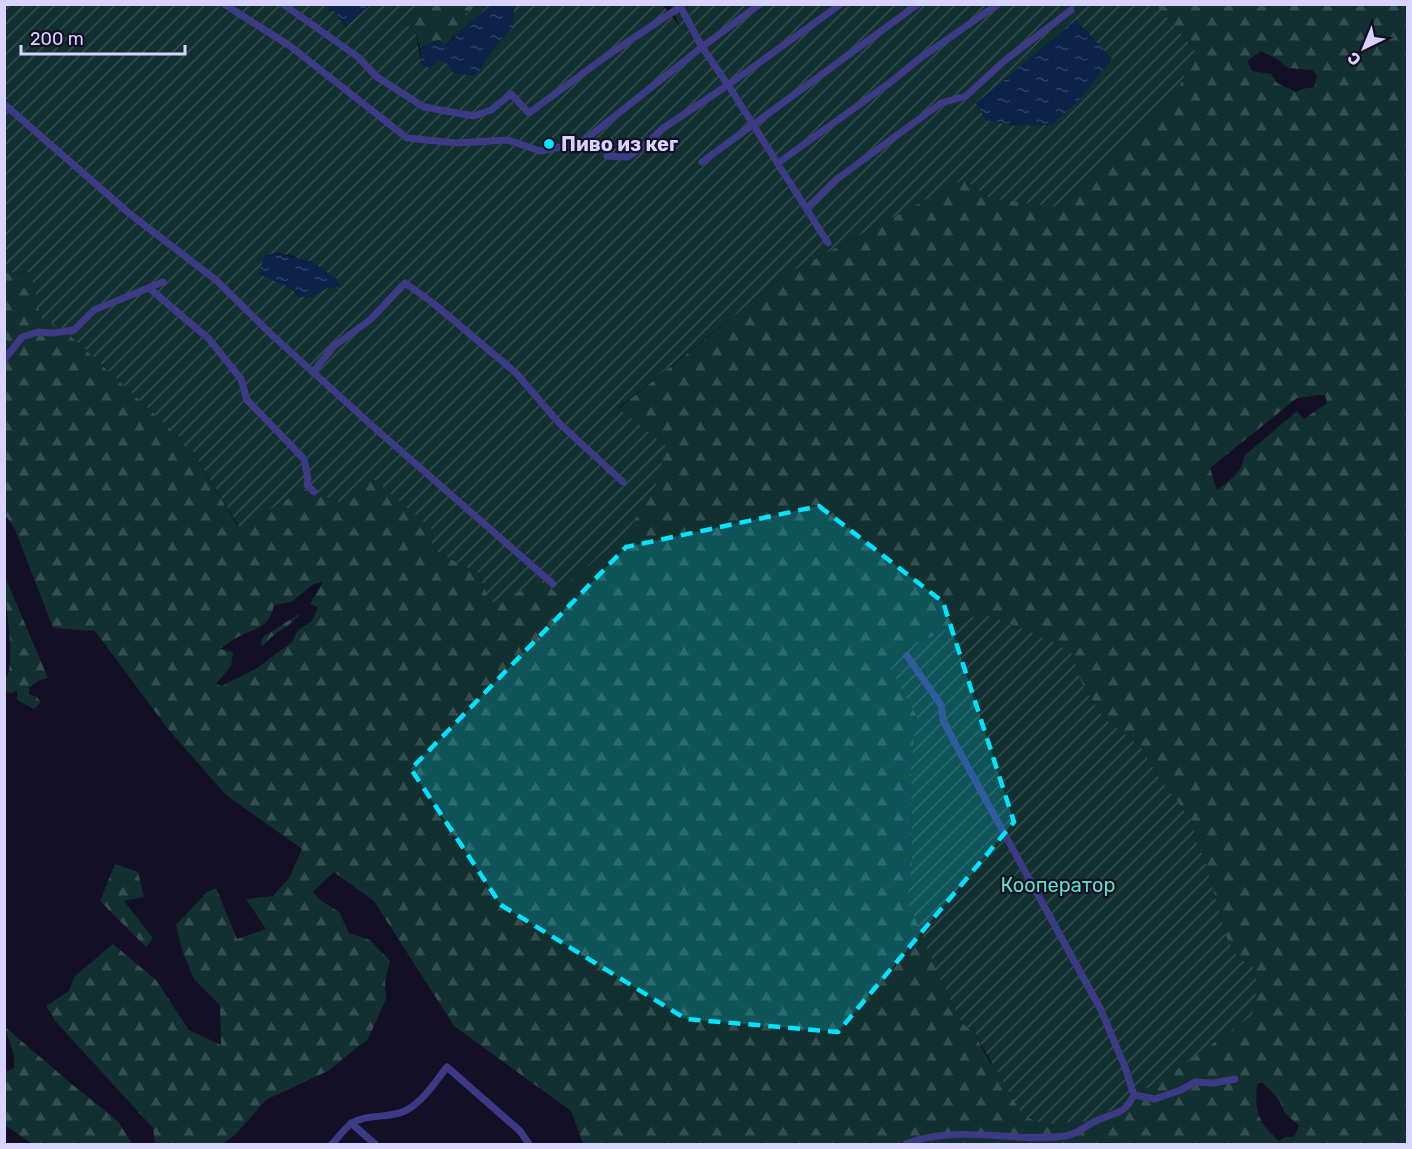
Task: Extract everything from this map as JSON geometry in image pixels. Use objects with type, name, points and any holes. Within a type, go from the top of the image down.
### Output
[{"type":"street","points":[[224,4],[290,46],[407,138],[456,143],[508,140],[540,152],[581,143],[760,4]]},
{"type":"street","points":[[283,4],[358,57],[377,77],[424,107],[474,116],[491,110],[511,93],[529,113],[679,6],[702,47],[828,243]]},
{"type":"street","points":[[607,156],[628,156],[650,141],[662,129],[841,4]]},
{"type":"street","points":[[702,162],[918,4]]},
{"type":"street","points":[[778,163],[892,81],[919,58],[998,4]]},
{"type":"street","points":[[807,208],[837,179],[941,103],[966,96],[1004,61],[1071,10]]},
{"type":"street","points":[[4,104],[130,214],[216,280],[313,372],[473,516],[553,584]]},
{"type":"street","points":[[4,360],[22,337],[38,332],[53,333],[74,330],[94,310],[163,282]]},
{"type":"street","points":[[313,372],[334,346],[370,320],[405,283],[433,303],[516,373],[560,424],[623,482]]},
{"type":"street","points":[[148,288],[209,339],[241,379],[247,400],[304,459],[308,479],[306,485],[314,492]]},
{"type":"street","points":[[907,656],[941,705],[943,720],[958,749],[1101,1010],[1134,1095]]},
{"type":"street","points":[[332,1144],[351,1123],[363,1118],[390,1117],[406,1110],[420,1100],[447,1067],[520,1131],[529,1144]]},
{"type":"street","points":[[1134,1095],[1155,1099],[1181,1090],[1195,1082],[1214,1083],[1235,1079]]},
{"type":"street","points":[[906,1144],[925,1137],[955,1135],[1037,1138],[1067,1136],[1094,1121],[1121,1113],[1134,1095]]},
{"type":"street","points":[[351,1123],[375,1144]]},
{"type":"highlighted area","points":[[819,506],[943,602],[1014,822],[838,1032],[686,1019],[501,905],[411,769],[626,547]]},
{"type":"green space","points":[[514,4],[663,5],[680,27],[671,5],[1156,5],[1195,50],[1175,97],[1065,208],[989,198],[964,179],[785,275],[618,408],[666,446],[654,491],[625,534],[557,593],[538,580],[518,592],[491,603],[478,573],[431,549],[433,530],[370,476],[347,506],[307,488],[239,527],[190,447],[60,326],[42,321],[30,272],[5,273],[4,5],[327,5],[330,11],[335,11],[345,27],[370,5],[427,5],[405,23],[415,31],[422,65],[441,60],[448,64],[480,70],[485,59],[512,28]],"holes":[[[276,253],[294,256],[339,289],[329,287],[299,297],[264,256]]]},
{"type":"green space","points":[[427,5],[476,5],[445,46],[439,40],[420,48],[415,31],[405,23]]},
{"type":"green space","points":[[476,5],[491,5],[453,38],[466,14]]},
{"type":"green space","points":[[1156,5],[1407,5],[1407,1144],[1116,1144],[1111,1142],[1109,1144],[583,1144],[571,1111],[454,1026],[374,901],[334,872],[313,892],[320,900],[339,912],[349,933],[370,940],[390,961],[385,982],[386,999],[368,1039],[328,1071],[266,1100],[236,1134],[223,1144],[155,1144],[153,1128],[56,1022],[46,1006],[69,991],[74,977],[113,944],[156,980],[189,1030],[221,1045],[220,1005],[194,979],[182,950],[176,925],[207,892],[216,888],[237,939],[266,929],[246,899],[273,896],[289,878],[302,849],[226,795],[168,729],[95,631],[53,628],[15,529],[5,515],[4,273],[30,272],[42,321],[60,326],[190,447],[238,527],[307,488],[370,475],[433,530],[431,549],[478,573],[491,603],[518,592],[538,580],[666,446],[618,409],[785,275],[964,179],[989,198],[1195,50]],"holes":[[[1261,51],[1288,68],[1312,70],[1317,76],[1314,87],[1296,92],[1277,83],[1271,74],[1252,71],[1247,61]],[[1325,395],[1327,403],[1304,419],[1297,411],[1244,456],[1241,467],[1231,480],[1217,490],[1210,468],[1297,398]],[[323,582],[310,604],[318,607],[312,621],[298,630],[292,642],[257,668],[222,686],[216,684],[231,666],[233,652],[220,649],[237,637],[266,623],[274,605],[291,602],[314,584]],[[981,613],[1036,634],[1070,652],[1083,686],[1104,718],[1140,746],[1158,776],[1194,824],[1195,838],[1205,861],[1227,939],[1239,958],[1254,969],[1156,1085],[1128,1094],[990,1063],[974,1032],[962,1023],[940,979],[908,899],[912,866],[911,765],[917,716],[889,667],[909,645]],[[1262,1082],[1279,1099],[1285,1113],[1299,1126],[1294,1137],[1285,1137],[1279,1141],[1262,1122],[1256,1102],[1257,1084]]]},
{"type":"green space","points":[[5,577],[48,678],[38,681],[29,688],[29,694],[37,697],[41,702],[34,709],[17,700],[17,691],[11,693],[5,691],[5,677],[8,675],[10,665],[10,641]]},
{"type":"green space","points":[[301,613],[263,646],[260,643],[264,636]]},
{"type":"green space","name":"Кооператор","points":[[981,613],[1036,634],[1071,652],[1083,686],[1104,718],[1140,746],[1158,776],[1194,824],[1195,838],[1205,861],[1227,939],[1239,958],[1254,968],[1257,988],[1252,1015],[1156,1085],[1128,1094],[1130,1097],[1126,1103],[1089,1121],[1043,1124],[1023,1116],[974,1032],[962,1023],[940,979],[907,899],[912,866],[911,765],[917,716],[889,667],[909,645]]},
{"type":"green space","points":[[115,864],[138,872],[144,897],[124,901],[153,938],[146,947],[100,901]]},
{"type":"green space","points":[[5,1027],[118,1121],[132,1144],[32,1144],[5,1125],[5,1072],[14,1068],[14,1056]]},
{"type":"water","points":[[327,5],[370,5],[345,27],[335,11],[330,11]]},
{"type":"water","points":[[491,5],[514,5],[512,28],[485,59],[480,71],[474,76],[453,73],[448,64],[441,60],[430,68],[422,65],[420,48],[439,40],[446,46]]},
{"type":"water","points":[[1076,20],[1112,59],[1079,100],[1052,125],[1015,126],[986,120],[976,103]]},
{"type":"water","points":[[276,253],[312,262],[337,279],[340,289],[329,287],[312,297],[299,297],[293,289],[259,274],[264,256]]},
{"type":"place","name":"Пиво из кег","points":[[549,144]]}]
